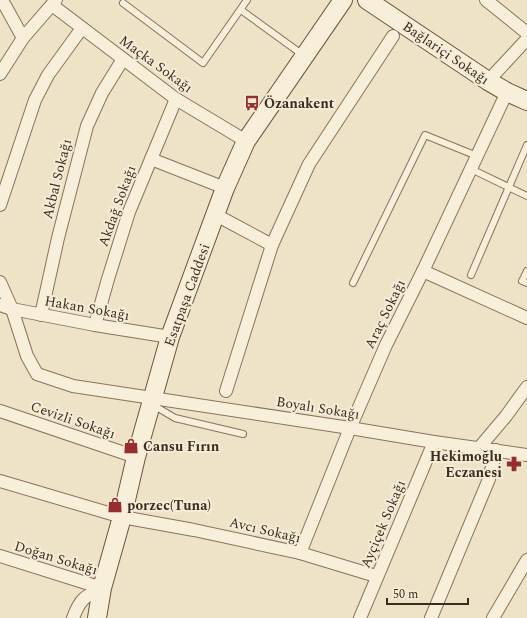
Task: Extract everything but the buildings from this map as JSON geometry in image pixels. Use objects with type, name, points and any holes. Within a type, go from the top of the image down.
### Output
[{"type":"street","points":[[2,0],[23,38]]},
{"type":"street","name":"Esatpaşa Caddesi","points":[[97,618],[102,588],[122,517],[136,457],[170,337],[225,188],[246,141],[343,0]]},
{"type":"street","points":[[486,0],[527,33]]},
{"type":"street","points":[[0,74],[23,38],[54,2]]},
{"type":"street","name":"Maçka Sokağı","points":[[54,2],[82,28],[176,99],[246,141]]},
{"type":"street","name":"Bağlariçi Sokağı","points":[[377,3],[488,81],[506,92],[527,101]]},
{"type":"street","points":[[0,205],[35,100],[48,75],[82,28]]},
{"type":"street","points":[[226,390],[272,244],[309,164],[392,36]]},
{"type":"street","points":[[488,81],[527,39]]},
{"type":"street","name":"Akbal Sokağı","points":[[41,315],[58,238],[87,126],[102,93],[123,58]]},
{"type":"street","name":"Araç Sokağı","points":[[300,553],[350,428],[386,345],[423,272],[506,92]]},
{"type":"street","name":"Akdağ Sokağı","points":[[95,325],[129,212],[176,99]]},
{"type":"street","points":[[151,159],[225,188]]},
{"type":"street","points":[[216,215],[272,244]]},
{"type":"street","points":[[423,272],[527,318]]},
{"type":"street","points":[[0,282],[12,309]]},
{"type":"street","name":"Hakan Sokağı","points":[[0,305],[41,315],[170,337]]},
{"type":"street","name":"Boyalı Sokağı","points":[[12,309],[27,356],[37,374],[73,386],[152,402],[350,428],[527,455]]},
{"type":"street","points":[[479,448],[506,416],[527,387]]},
{"type":"street","name":"Cevizli Sokağı","points":[[0,411],[136,457]]},
{"type":"street","name":"Ayçiçek Sokağı","points":[[360,618],[376,576],[434,442]]},
{"type":"street","points":[[431,618],[489,480],[496,450]]},
{"type":"street","name":"Avcı Sokağı","points":[[0,481],[122,517],[194,530],[300,553],[376,576]]},
{"type":"street","name":"Doğan Sokağı","points":[[0,556],[102,588]]},
{"type":"street","points":[[493,618],[527,563]]},
{"type":"street","points":[[72,618],[85,596],[102,588]]},
{"type":"lane","points":[[123,3],[203,63],[247,0]]},
{"type":"lane","points":[[241,10],[304,56]]},
{"type":"lane","points":[[353,283],[425,135],[477,156]]},
{"type":"lane","points":[[471,275],[510,188],[527,145]]},
{"type":"lane","points":[[471,169],[527,196]]},
{"type":"lane","points":[[527,271],[522,281],[527,283]]},
{"type":"lane","points":[[152,402],[174,418],[243,434]]},
{"type":"place","name":"Özanakent","points":[[252,103]]},
{"type":"place","name":"Cansu Fırın","points":[[131,446]]},
{"type":"place","name":"Hekimoğlu Eczanesi","points":[[514,464]]},
{"type":"place","name":"porzec(Tuna)","points":[[115,505]]}]
